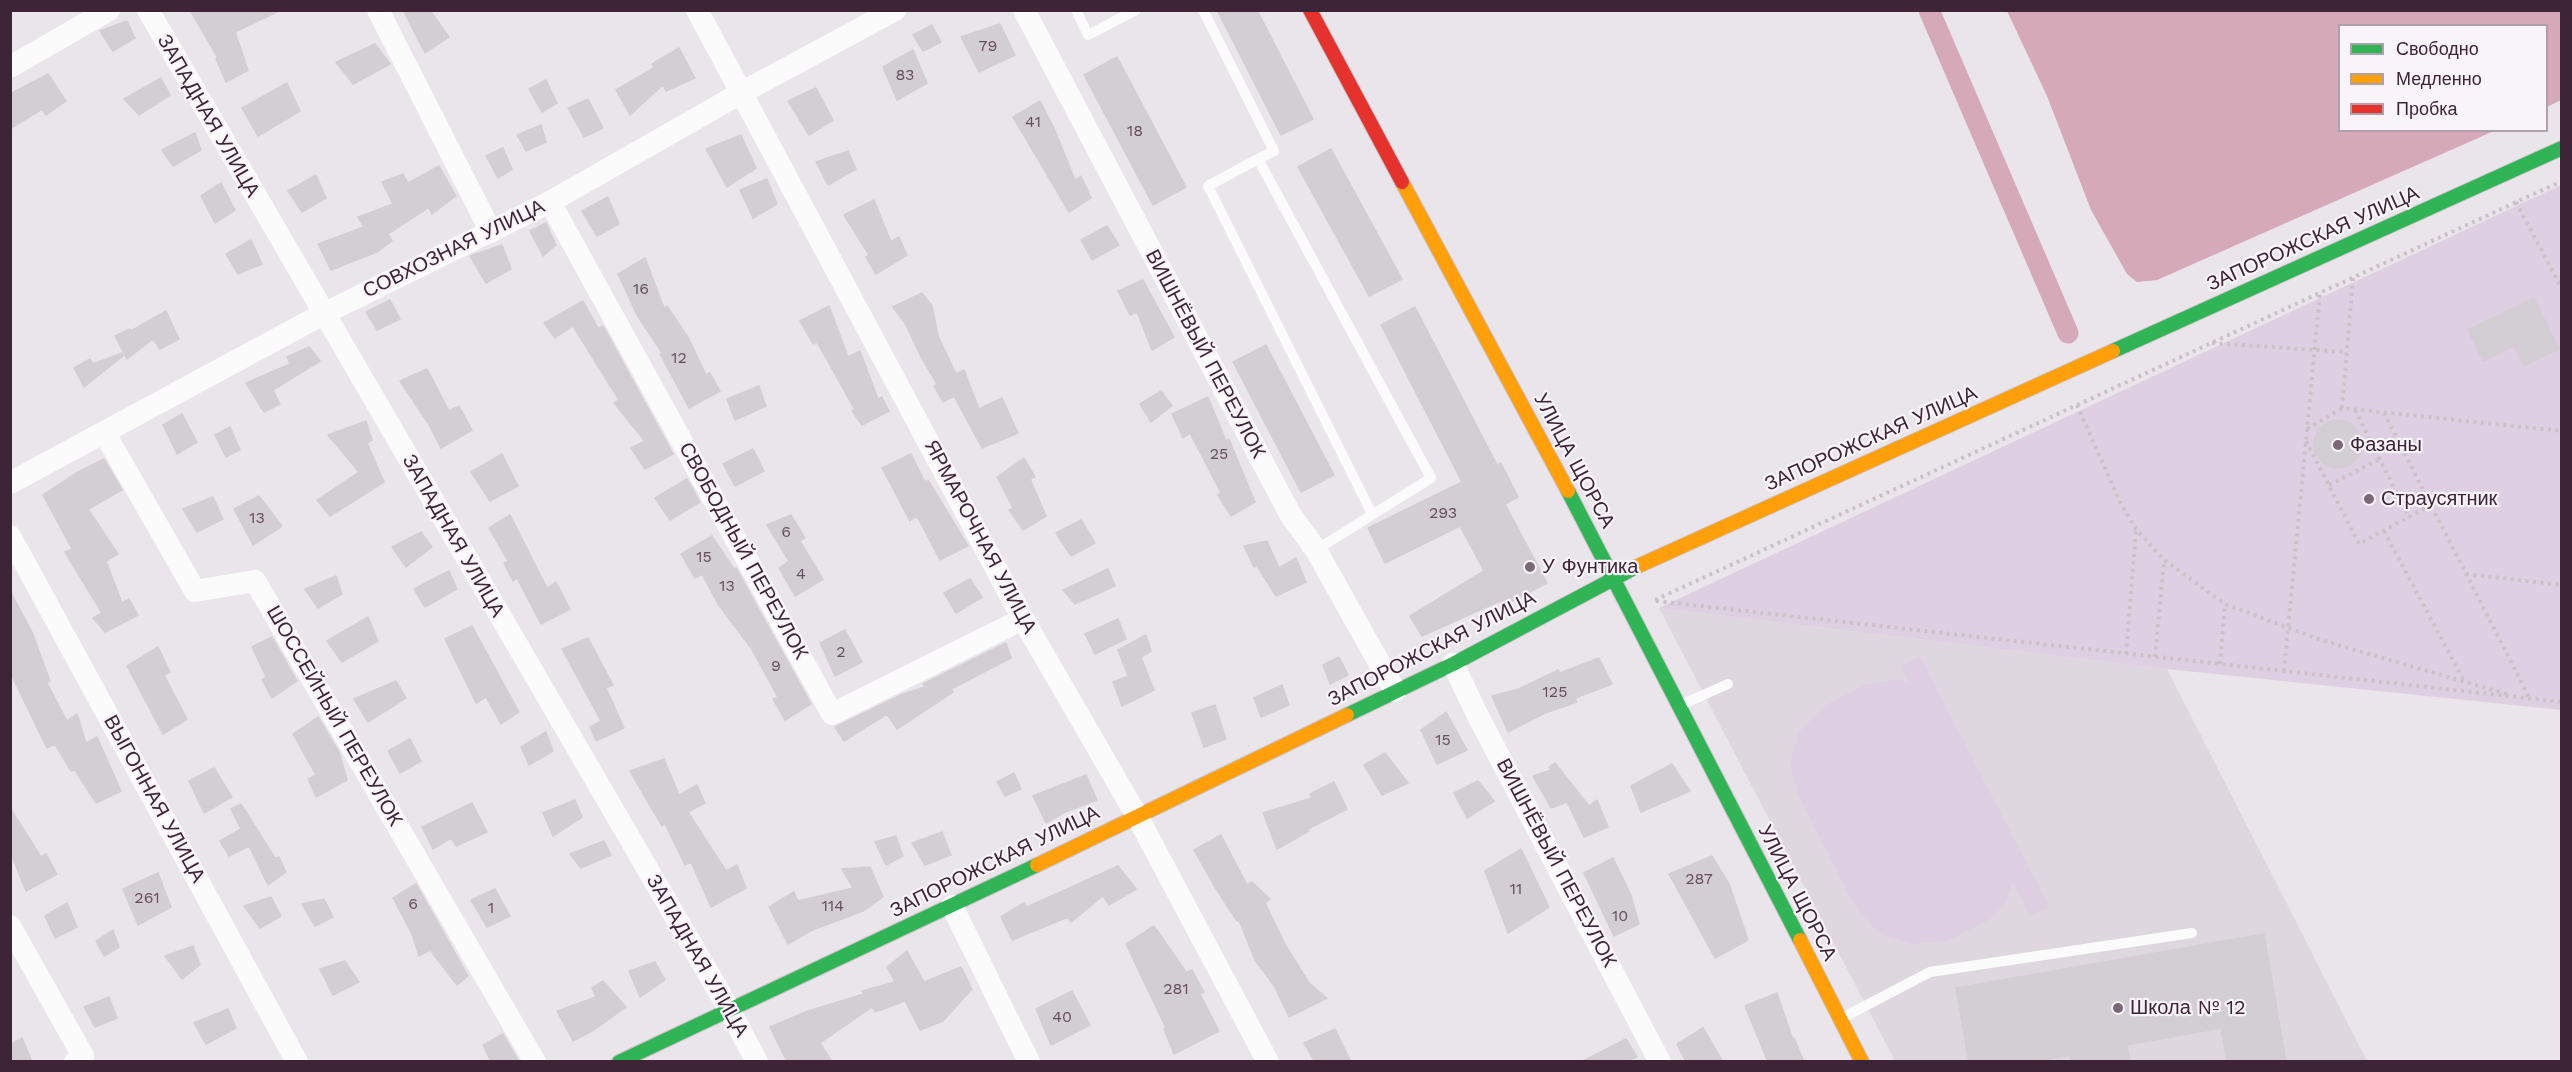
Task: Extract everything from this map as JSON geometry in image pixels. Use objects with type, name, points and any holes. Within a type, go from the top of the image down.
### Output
[{"type":"street","points":[[10,67],[109,10]]},
{"type":"street","name":"ЗАПАДНАЯ УЛИЦА","points":[[148,10],[729,1009],[757,1062]]},
{"type":"street","points":[[378,10],[491,232]]},
{"type":"street","name":"ЯРМАРОЧНАЯ УЛИЦА","points":[[697,10],[1023,619],[1137,816],[1268,1062]]},
{"type":"street","name":"СОВХОЗНАЯ УЛИЦА","points":[[10,483],[323,314],[550,202],[741,93],[895,10]]},
{"type":"street","name":"ВИШНЁВЫЙ ПЕРЕУЛОК","points":[[1024,10],[1284,503],[1316,550],[1395,691]]},
{"type":"street","name":"УЛИЦА ЩОРСА","points":[[1310,10],[1625,597],[1862,1062]]},
{"type":"street","name":"ЗАПОРОЖСКАЯ УЛИЦА","points":[[619,1062],[952,906],[1454,664],[1614,577],[2562,148]]},
{"type":"street","name":"СВОБОДНЫЙ ПЕРЕУЛОК","points":[[550,202],[832,714],[1023,619]]},
{"type":"street","name":"ШОССЕЙНЫЙ ПЕРЕУЛОК","points":[[104,432],[195,591],[255,581],[535,1062]]},
{"type":"street","name":"ВЫГОННАЯ УЛИЦА","points":[[10,536],[297,1062]]},
{"type":"street","name":"ВИШНЁВЫЙ ПЕРЕУЛОК","points":[[1454,664],[1479,718],[1660,1062]]},
{"type":"street","points":[[952,906],[1029,1062]]},
{"type":"street","points":[[10,926],[82,1056],[75,1062]]},
{"type":"lane","points":[[1076,10],[1088,35],[1136,10]]},
{"type":"lane","points":[[1203,10],[1274,151],[1208,186],[1372,514]]},
{"type":"lane","points":[[1258,159],[1431,478],[1316,550]]},
{"type":"lane","points":[[1680,705],[1728,684]]},
{"type":"lane","points":[[1839,1020],[1930,972],[2192,933]]},
{"type":"path","points":[[1654,600],[2562,181]]},
{"type":"path","points":[[2516,202],[2562,289]]},
{"type":"path","points":[[2554,275],[2562,275]]},
{"type":"path","points":[[2342,408],[2354,277]]},
{"type":"path","points":[[2284,671],[2320,292]]},
{"type":"path","points":[[2211,343],[2347,352]]},
{"type":"path","points":[[2077,405],[2121,504],[2136,529],[2164,560],[2225,604],[2288,630],[2522,698]]},
{"type":"path","points":[[2307,429],[2342,408],[2562,431]]},
{"type":"path","points":[[2354,410],[2409,517]]},
{"type":"path","points":[[2383,413],[2530,699]]},
{"type":"path","points":[[2306,440],[2359,544],[2431,505]]},
{"type":"path","points":[[2330,485],[2380,459]]},
{"type":"path","points":[[2126,654],[2136,529]]},
{"type":"path","points":[[2384,531],[2465,682]]},
{"type":"path","points":[[2155,657],[2164,560]]},
{"type":"path","points":[[2466,574],[2562,585]]},
{"type":"path","points":[[1625,597],[2562,702]]},
{"type":"path","points":[[2220,664],[2225,604]]},
{"type":"shaded area","points":[[2007,11],[2561,11],[2561,100],[2548,106],[2548,24],[2338,24],[2338,132],[2492,132],[2157,280],[2137,282],[2127,274],[2091,210],[2047,96]]},
{"type":"shaded area","points":[[2561,185],[2561,710],[2167,669],[1659,608]]},
{"type":"shaded area","points":[[1659,608],[2167,669],[2367,1061],[1895,1061]]},
{"type":"shaded area","points":[[1920,656],[2049,907],[2030,916],[2013,883],[2005,903],[1989,920],[1948,941],[1911,944],[1879,934],[1854,904],[1799,796],[1790,764],[1799,732],[1826,705],[1867,684],[1898,679],[1909,683],[1901,666]]},
{"type":"building","points":[[190,10],[281,10],[235,32],[248,70],[226,82],[216,59],[218,58]]},
{"type":"building","points":[[403,10],[430,10],[449,37],[425,53]]},
{"type":"building","points":[[1217,10],[1257,10],[1313,119],[1281,135]]},
{"type":"building","points":[[127,21],[135,38],[113,51],[100,31]]},
{"type":"building","points":[[1000,24],[1015,55],[979,72],[961,37]]},
{"type":"building","points":[[932,25],[941,42],[923,51],[913,35]]},
{"type":"building","points":[[375,44],[390,64],[353,84],[336,62]]},
{"type":"building","points":[[679,48],[695,78],[666,91],[663,85],[630,115],[616,90],[654,68],[652,64]]},
{"type":"building","points":[[913,50],[927,83],[897,100],[883,67]]},
{"type":"building","points":[[1117,57],[1186,187],[1153,205],[1084,75]]},
{"type":"building","points":[[48,74],[66,101],[46,115],[42,109],[10,129],[10,94]]},
{"type":"building","points":[[161,78],[170,95],[139,115],[124,99]]},
{"type":"building","points":[[546,80],[557,103],[542,112],[529,89]]},
{"type":"building","points":[[287,83],[300,111],[258,136],[242,108]]},
{"type":"building","points":[[816,88],[833,120],[809,135],[788,101]]},
{"type":"building","points":[[588,99],[603,128],[584,137],[568,108]]},
{"type":"building","points":[[1040,101],[1054,128],[1075,180],[1081,176],[1091,198],[1069,212],[1013,117]]},
{"type":"building","points":[[541,125],[546,142],[526,151],[517,135]]},
{"type":"building","points":[[195,133],[201,150],[173,166],[162,150]]},
{"type":"building","points":[[741,135],[756,168],[727,187],[706,149]]},
{"type":"building","points":[[503,148],[512,169],[498,178],[486,156]]},
{"type":"building","points":[[1331,149],[1402,279],[1369,296],[1298,167]]},
{"type":"building","points":[[848,151],[856,169],[828,185],[816,162]]},
{"type":"building","points":[[439,166],[456,196],[432,214],[429,207],[388,234],[392,241],[377,252],[331,270],[318,244],[364,227],[358,217],[393,204],[382,182],[403,174],[408,183]]},
{"type":"building","points":[[316,175],[326,198],[302,212],[288,191]]},
{"type":"building","points":[[767,179],[777,204],[753,218],[740,190]]},
{"type":"building","points":[[221,183],[235,210],[215,223],[201,196]]},
{"type":"building","points":[[608,197],[619,224],[597,236],[582,211]]},
{"type":"building","points":[[874,200],[891,242],[899,237],[907,255],[876,274],[866,257],[869,255],[844,215]]},
{"type":"building","points":[[546,223],[556,245],[543,256],[530,231]]},
{"type":"building","points":[[1107,226],[1119,245],[1092,260],[1081,240]]},
{"type":"building","points":[[251,240],[262,264],[238,274],[226,254]]},
{"type":"building","points":[[502,245],[511,269],[486,283],[470,256]]},
{"type":"building","points":[[645,258],[664,308],[667,306],[689,339],[706,375],[710,373],[720,391],[689,408],[660,354],[662,353],[637,315],[618,274]]},
{"type":"building","points":[[1143,280],[1174,337],[1152,350],[1137,312],[1130,315],[1118,291]]},
{"type":"building","points":[[922,293],[932,306],[938,336],[956,374],[964,370],[979,409],[1002,398],[1018,433],[982,448],[954,396],[943,402],[934,386],[937,384],[905,323],[893,307]]},
{"type":"building","points":[[2534,298],[2559,349],[2524,366],[2514,346],[2483,361],[2468,330]]},
{"type":"building","points":[[390,300],[400,319],[377,330],[366,312]]},
{"type":"building","points":[[583,301],[598,328],[603,326],[673,454],[645,469],[631,448],[645,441],[614,403],[619,400],[573,326],[555,338],[544,323]]},
{"type":"building","points":[[829,306],[848,357],[860,351],[878,399],[882,397],[889,411],[862,425],[852,411],[855,410],[817,342],[813,344],[800,321]]},
{"type":"building","points":[[1415,307],[1497,465],[1501,463],[1518,497],[1505,504],[1547,583],[1503,606],[1500,601],[1422,636],[1410,616],[1484,571],[1460,526],[1385,563],[1368,528],[1462,482],[1381,325]]},
{"type":"building","points":[[166,311],[179,339],[160,349],[153,339],[127,359],[115,336],[130,329],[131,331]]},
{"type":"building","points":[[1266,345],[1334,475],[1301,492],[1233,362]]},
{"type":"building","points":[[309,347],[320,361],[273,390],[280,404],[264,412],[246,383],[290,364],[287,357]]},
{"type":"building","points":[[122,353],[123,356],[84,387],[74,368],[90,359],[93,364]]},
{"type":"building","points":[[427,369],[449,411],[459,406],[472,430],[441,448],[428,423],[400,381]]},
{"type":"building","points":[[759,386],[766,406],[735,420],[727,399]]},
{"type":"building","points":[[1161,391],[1172,406],[1151,422],[1140,404]]},
{"type":"building","points":[[1208,397],[1226,441],[1229,439],[1255,502],[1231,516],[1218,495],[1221,493],[1190,433],[1183,438],[1172,414]]},
{"type":"building","points":[[182,414],[197,442],[177,454],[163,425]]},
{"type":"building","name":"Фазаны","points":[[2338,420],[2355,427],[2362,444],[2355,461],[2338,468],[2321,461],[2314,444],[2321,427]]},
{"type":"building","points":[[366,421],[372,440],[367,443],[384,482],[330,516],[317,500],[359,472],[328,435]]},
{"type":"building","points":[[230,427],[240,450],[226,457],[215,435]]},
{"type":"building","points":[[753,449],[764,471],[735,486],[723,464]]},
{"type":"building","points":[[502,454],[518,486],[490,501],[471,472]]},
{"type":"building","points":[[911,454],[925,482],[928,480],[968,546],[940,560],[917,516],[910,521],[882,468]]},
{"type":"building","points":[[1024,458],[1035,477],[1030,479],[1046,516],[1023,530],[1009,510],[1013,508],[997,477]]},
{"type":"building","points":[[104,459],[122,490],[88,509],[118,554],[106,561],[122,603],[129,599],[138,615],[105,632],[93,618],[102,613],[65,552],[72,549],[43,495],[78,472]]},
{"type":"building","points":[[687,479],[700,502],[670,520],[655,498]]},
{"type":"building","points":[[259,496],[282,526],[253,545],[234,509]]},
{"type":"building","points":[[213,497],[223,519],[197,532],[183,509]]},
{"type":"building","points":[[510,515],[547,588],[556,582],[570,609],[541,624],[517,578],[513,581],[504,563],[508,561],[489,528]]},
{"type":"building","points":[[791,515],[805,538],[800,541],[823,579],[795,596],[779,568],[789,561],[767,525]]},
{"type":"building","points":[[1081,520],[1095,543],[1071,556],[1056,533]]},
{"type":"building","points":[[421,532],[432,547],[406,567],[392,547]]},
{"type":"building","points":[[712,536],[734,569],[736,568],[811,704],[785,720],[773,699],[778,697],[751,648],[718,604],[702,574],[695,578],[681,554]]},
{"type":"building","points":[[1267,541],[1279,568],[1296,558],[1306,582],[1276,596],[1257,566],[1254,567],[1244,546]]},
{"type":"building","points":[[1108,569],[1115,586],[1075,604],[1063,590]]},
{"type":"building","points":[[449,571],[457,589],[425,607],[414,589]]},
{"type":"building","points":[[336,576],[342,594],[318,608],[305,589]]},
{"type":"building","points":[[970,579],[982,597],[956,613],[944,593]]},
{"type":"building","points":[[10,591],[32,632],[50,681],[47,683],[67,721],[77,714],[86,743],[97,737],[121,791],[96,803],[75,770],[71,771],[55,744],[47,748],[10,672]]},
{"type":"building","points":[[368,617],[378,641],[342,662],[327,641]]},
{"type":"building","points":[[1118,619],[1126,639],[1095,654],[1085,634]]},
{"type":"building","points":[[472,626],[519,712],[501,724],[486,697],[476,703],[445,639]]},
{"type":"building","points":[[845,630],[862,662],[835,676],[820,643]]},
{"type":"building","points":[[1146,635],[1151,651],[1141,657],[1154,690],[1122,706],[1113,682],[1128,676],[1118,650]]},
{"type":"building","points":[[272,637],[297,681],[272,698],[262,680],[266,677],[252,647]]},
{"type":"building","points":[[588,638],[613,685],[606,688],[624,728],[596,741],[590,727],[601,721],[562,649]]},
{"type":"building","points":[[1006,643],[1011,658],[951,689],[953,692],[897,729],[887,714],[844,741],[835,727],[903,694],[925,687],[923,684]]},
{"type":"building","points":[[158,647],[170,672],[164,675],[187,719],[163,734],[127,666]]},
{"type":"building","points":[[1339,657],[1348,675],[1330,684],[1323,665]]},
{"type":"building","points":[[1599,658],[1612,684],[1575,698],[1577,702],[1545,713],[1508,732],[1492,696],[1519,689],[1558,670],[1560,673]]},
{"type":"building","points":[[396,681],[406,698],[368,722],[354,699]]},
{"type":"building","points":[[1282,685],[1289,705],[1261,717],[1254,698]]},
{"type":"building","points":[[1215,705],[1226,739],[1204,747],[1192,713]]},
{"type":"building","points":[[1446,712],[1467,750],[1437,764],[1421,730]]},
{"type":"building","points":[[318,717],[339,752],[347,780],[316,797],[308,779],[316,775],[293,734]]},
{"type":"building","points":[[546,732],[553,751],[529,765],[521,747]]},
{"type":"building","points":[[410,739],[421,761],[400,773],[388,751]]},
{"type":"building","points":[[1385,753],[1408,783],[1382,795],[1364,765]]},
{"type":"building","points":[[664,759],[679,795],[697,785],[705,803],[688,812],[726,871],[737,865],[746,888],[711,907],[691,862],[685,865],[665,824],[662,826],[630,771]]},
{"type":"building","points":[[1555,763],[1589,806],[1597,800],[1608,827],[1584,837],[1567,802],[1551,808],[1533,776],[1551,770],[1549,767]]},
{"type":"building","points":[[1672,764],[1690,791],[1641,812],[1631,786]]},
{"type":"building","points":[[214,768],[232,797],[204,813],[189,781]]},
{"type":"building","points":[[1014,773],[1021,789],[1005,796],[997,782]]},
{"type":"building","points":[[1086,775],[1097,800],[1065,812],[1046,823],[1033,796]]},
{"type":"building","points":[[1478,781],[1494,801],[1467,818],[1454,793]]},
{"type":"building","points":[[1334,782],[1347,809],[1308,829],[1309,831],[1277,849],[1263,813],[1312,798],[1310,794]]},
{"type":"building","points":[[575,800],[582,817],[553,836],[543,813]]},
{"type":"building","points":[[472,803],[487,832],[456,846],[451,838],[433,849],[422,827]]},
{"type":"building","points":[[241,804],[275,858],[279,857],[286,872],[268,885],[249,846],[229,856],[220,841],[241,829],[231,809]]},
{"type":"building","points":[[10,808],[41,857],[46,854],[57,874],[26,891],[10,851]]},
{"type":"building","points":[[942,832],[951,855],[925,865],[912,843]]},
{"type":"building","points":[[1221,835],[1247,885],[1252,882],[1270,899],[1265,903],[1286,946],[1309,983],[1327,998],[1289,1017],[1275,987],[1255,960],[1239,920],[1237,921],[1213,884],[1194,850]]},
{"type":"building","points":[[896,836],[903,856],[886,865],[875,842]]},
{"type":"building","points":[[604,841],[611,855],[581,868],[570,854]]},
{"type":"building","points":[[1521,849],[1549,907],[1508,933],[1485,871]]},
{"type":"building","points":[[1712,856],[1729,884],[1748,940],[1715,958],[1669,874]]},
{"type":"building","points":[[1613,858],[1631,895],[1639,924],[1614,936],[1584,873]]},
{"type":"building","points":[[1118,866],[1136,889],[1109,905],[1103,896],[1071,922],[1068,917],[1012,940],[1001,917],[1024,903],[1027,907]]},
{"type":"building","points":[[870,867],[883,897],[863,911],[810,931],[788,944],[769,907],[794,892],[798,901],[853,888],[842,869]]},
{"type":"building","points":[[158,873],[171,907],[138,925],[123,889]]},
{"type":"building","points":[[416,884],[468,976],[457,985],[430,950],[419,956],[412,934],[393,898]]},
{"type":"building","points":[[495,889],[510,916],[487,927],[471,900]]},
{"type":"building","points":[[271,897],[281,916],[260,928],[244,906]]},
{"type":"building","points":[[324,899],[333,917],[315,926],[302,904]]},
{"type":"building","points":[[67,903],[77,927],[55,938],[45,916]]},
{"type":"building","points":[[1154,926],[1186,972],[1192,970],[1204,992],[1200,994],[1219,1031],[1174,1054],[1164,1029],[1166,1028],[1126,944]]},
{"type":"building","points":[[113,930],[119,947],[104,956],[96,941]]},
{"type":"building","name":"Школа № 12","points":[[2264,934],[2286,1062],[2227,1062],[2221,1028],[2127,1045],[2130,1062],[2071,1062],[2070,1055],[2034,1062],[1969,1062],[1956,988]]},
{"type":"building","points":[[193,946],[200,965],[182,979],[165,956]]},
{"type":"building","points":[[907,951],[924,982],[961,967],[972,989],[943,1021],[920,1030],[905,1001],[875,1012],[872,1007],[820,1043],[832,1062],[787,1062],[770,1027],[808,1011],[864,994],[862,991],[895,982],[887,967]]},
{"type":"building","points":[[345,961],[359,982],[333,995],[320,969]]},
{"type":"building","points":[[655,962],[665,980],[640,997],[629,971]]},
{"type":"building","points":[[603,981],[626,1007],[594,1030],[573,1041],[557,1011],[596,997],[592,988]]},
{"type":"building","points":[[1072,991],[1090,1025],[1051,1045],[1036,1009]]},
{"type":"building","points":[[1777,993],[1793,1040],[1794,1038],[1804,1062],[1768,1062],[1745,1006]]},
{"type":"building","points":[[109,997],[117,1018],[95,1027],[84,1007]]},
{"type":"building","points":[[228,1009],[236,1028],[206,1044],[194,1023]]},
{"type":"building","points":[[1703,1028],[1723,1062],[1686,1062],[1677,1044]]},
{"type":"building","points":[[1335,1029],[1351,1062],[1315,1062],[1304,1043]]},
{"type":"building","points":[[503,1034],[519,1062],[491,1062],[483,1045]]},
{"type":"building","points":[[22,1038],[32,1062],[10,1062],[10,1045]]},
{"type":"building","points":[[1626,1039],[1637,1057],[1624,1062],[1581,1062]]},
{"type":"waterway","points":[[1929,10],[2068,333]]},
{"type":"traffic: fast","points":[[2113,351],[2562,148]]},
{"type":"traffic: fast","points":[[1568,491],[1800,940]]},
{"type":"traffic: fast","points":[[1347,715],[1453,664],[1636,567]]},
{"type":"traffic: fast","points":[[619,1062],[1037,865]]},
{"type":"traffic: slow","points":[[1402,182],[1568,491]]},
{"type":"traffic: slow","points":[[1636,567],[2113,351]]},
{"type":"traffic: slow","points":[[1037,865],[1347,715]]},
{"type":"traffic: slow","points":[[1800,940],[1862,1062]]},
{"type":"traffic: jam","points":[[1310,10],[1402,182]]},
{"type":"place","name":"Фазаны","points":[[2338,445]]},
{"type":"place","name":"Страусятник","points":[[2369,499]]},
{"type":"place","name":"У Фунтика","points":[[1530,567]]},
{"type":"place","name":"Школа № 12","points":[[2118,1008]]}]
